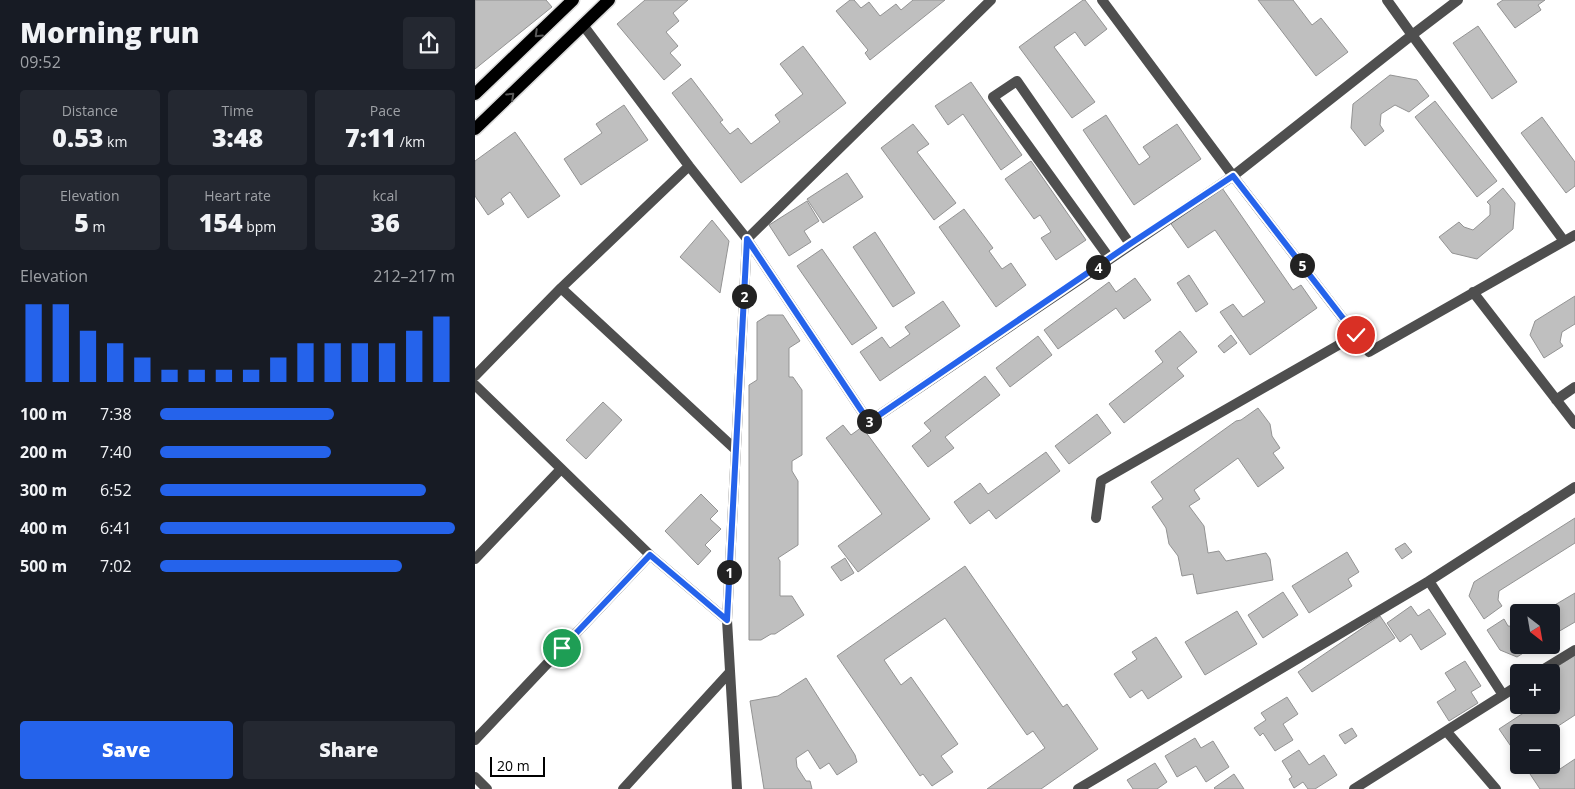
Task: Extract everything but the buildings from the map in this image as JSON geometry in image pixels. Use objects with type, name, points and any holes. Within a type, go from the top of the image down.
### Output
[{"type":"main road","points":[[475,129],[609,0]]},
{"type":"main road","points":[[475,94],[567,2]]},
{"type":"street","points":[[737,789],[727,620],[747,239],[991,0]]},
{"type":"street","points":[[1102,0],[1233,176],[1369,352],[1575,235]]},
{"type":"street","points":[[1387,0],[1564,241]]},
{"type":"street","points":[[583,25],[689,166],[747,239],[869,422],[1233,176],[1459,0]]},
{"type":"street","points":[[1110,259],[993,97],[1017,81],[1130,244]]},
{"type":"street","points":[[475,376],[561,288],[689,166]]},
{"type":"street","points":[[561,288],[736,450]]},
{"type":"street","points":[[1473,292],[1575,424]]},
{"type":"street","points":[[1096,518],[1101,482],[1356,335]]},
{"type":"street","points":[[475,384],[650,555],[727,620]]},
{"type":"street","points":[[1556,400],[1575,387]]},
{"type":"street","points":[[475,558],[561,469]]},
{"type":"street","points":[[1078,789],[1429,581],[1575,487]]},
{"type":"street","points":[[475,740],[650,555]]},
{"type":"street","points":[[1429,581],[1503,694]]},
{"type":"street","points":[[1552,664],[1575,650]]},
{"type":"street","points":[[623,789],[729,673]]},
{"type":"street","points":[[1354,789],[1447,732],[1510,690]]},
{"type":"street","points":[[1447,732],[1496,789]]},
{"type":"street","points":[[475,778],[487,789]]},
{"type":"route","points":[[562,648],[650,555],[727,620],[747,239],[869,422],[1233,176],[1356,335]]}]
